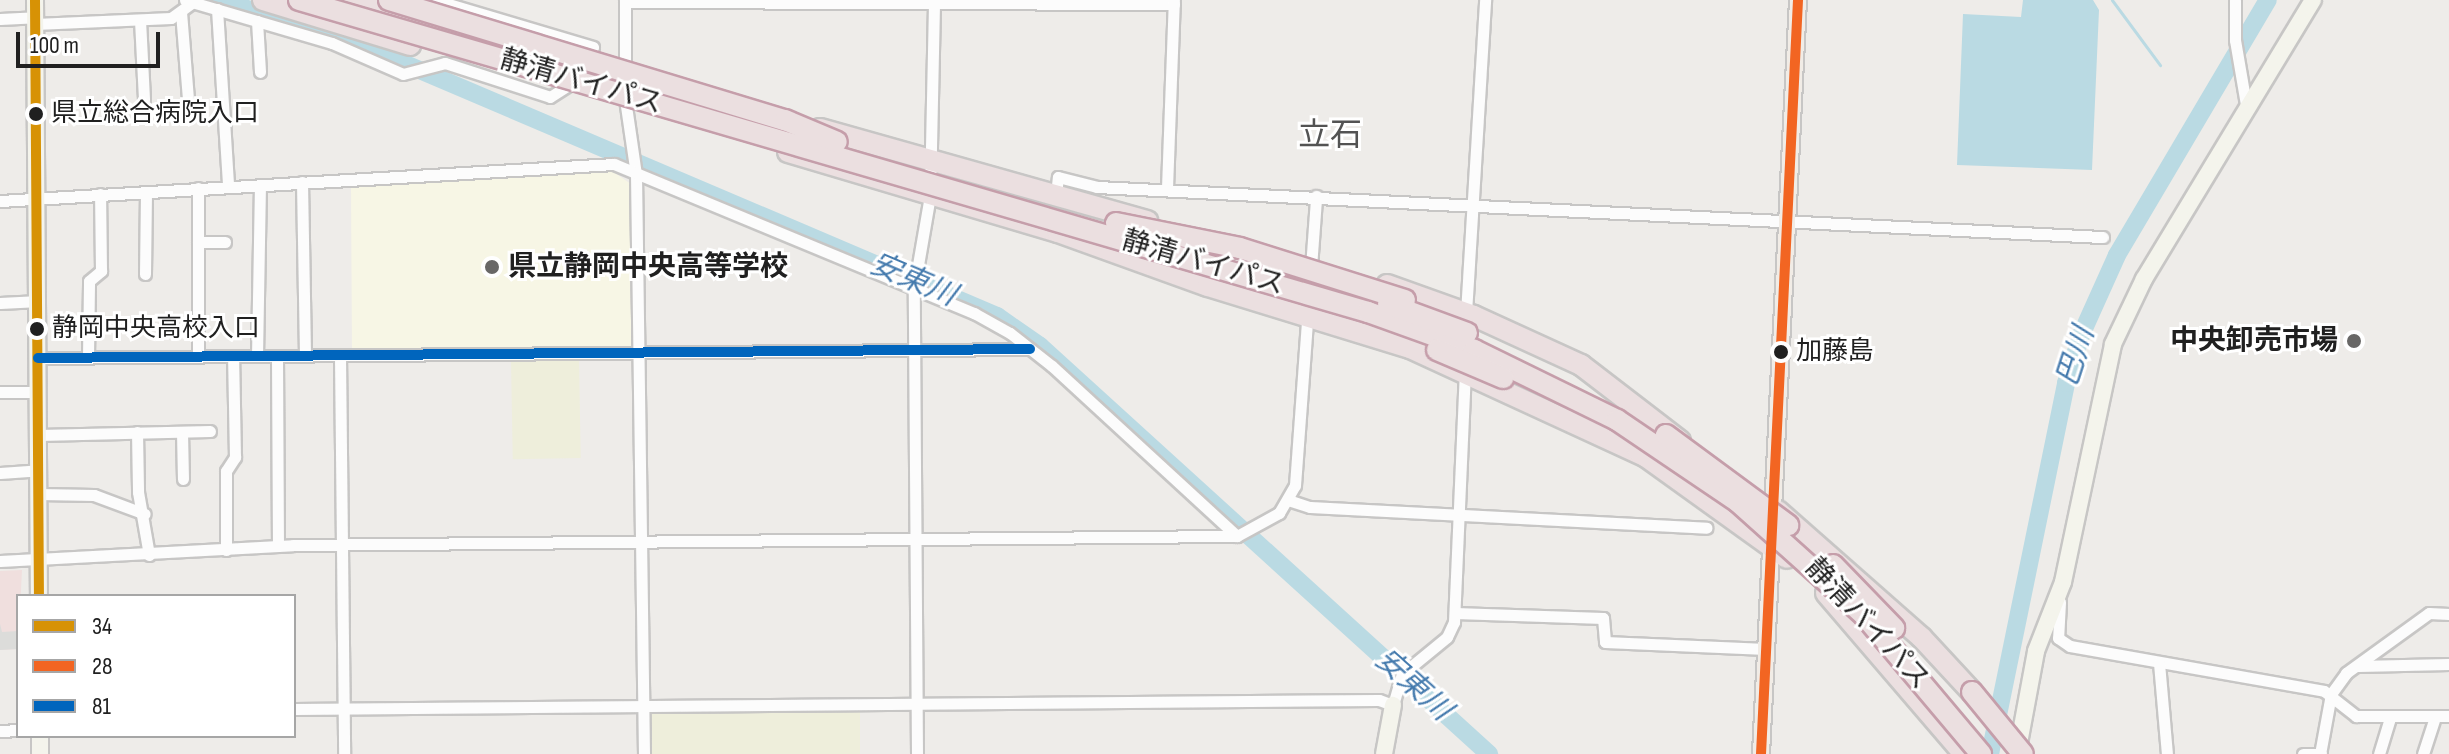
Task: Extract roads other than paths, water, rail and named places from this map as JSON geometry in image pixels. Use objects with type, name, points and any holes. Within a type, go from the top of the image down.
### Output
[{"type":"highway","points":[[263,0],[629,107],[759,134]]},
{"type":"highway","points":[[291,0],[573,82],[1307,315],[1465,370],[1647,457]]},
{"type":"highway","name":"静清バイパス","points":[[299,0],[1427,332],[1518,369],[1617,420],[1738,502],[1818,569],[1893,645],[1981,754]]},
{"type":"highway","points":[[351,0],[624,78],[931,156],[1056,195],[1310,262],[1466,313],[1581,365],[1773,508],[1921,637],[2018,753]]},
{"type":"highway","name":"静清バイパス","points":[[351,0],[1116,223],[1432,319],[1534,362],[1636,416],[1745,490],[1841,573],[1914,650],[1997,754]]},
{"type":"highway","points":[[389,0],[785,120],[837,142]]},
{"type":"highway","points":[[1017,209],[1073,233],[1422,343],[1503,378],[1647,457],[1771,545],[1838,604],[1962,754]]},
{"type":"highway","points":[[1116,223],[1240,248],[1434,310],[1604,391],[1673,436]]},
{"type":"main road","points":[[1761,754],[1798,0]]},
{"type":"street","points":[[435,0],[593,47]]},
{"type":"street","points":[[1466,313],[1485,0]]},
{"type":"street","points":[[2235,0],[2234,20],[2247,111]]},
{"type":"street","points":[[2313,0],[2144,279],[2113,344],[2063,582],[2056,631],[2061,642],[2331,694],[2356,716],[2449,716]]},
{"type":"street","points":[[188,99],[181,12],[189,1],[332,43],[403,74],[445,63],[540,96],[557,95],[573,82]]},
{"type":"street","points":[[644,754],[636,174],[625,99],[625,1],[1174,2],[1167,188]]},
{"type":"street","points":[[917,754],[914,288],[915,268],[930,195],[934,2]]},
{"type":"street","points":[[217,9],[228,186]]},
{"type":"street","points":[[0,19],[35,14],[140,20],[181,12]]},
{"type":"street","points":[[35,14],[39,594]]},
{"type":"street","points":[[140,20],[144,100]]},
{"type":"street","points":[[257,21],[260,72]]},
{"type":"street","points":[[541,32],[543,54]]},
{"type":"street","points":[[0,201],[598,163],[636,174],[974,313],[1030,349],[1237,536]]},
{"type":"street","points":[[1056,195],[1058,177],[1097,187],[1167,188],[2103,237]]},
{"type":"street","points":[[302,182],[305,356]]},
{"type":"street","points":[[257,356],[260,185]]},
{"type":"street","points":[[198,188],[198,356]]},
{"type":"street","points":[[145,274],[146,192]]},
{"type":"street","points":[[88,356],[89,281],[101,271],[100,194]]},
{"type":"street","points":[[0,561],[278,546],[1237,536],[1258,528],[1288,500],[1298,462],[1316,196]]},
{"type":"street","points":[[198,242],[225,242]]},
{"type":"street","points":[[0,303],[39,301]]},
{"type":"street","points":[[38,358],[1030,349]]},
{"type":"street","points":[[226,550],[226,471],[235,457],[233,356]]},
{"type":"street","points":[[277,356],[278,546]]},
{"type":"street","points":[[340,356],[344,754]]},
{"type":"street","points":[[1384,754],[1398,681],[1412,663],[1447,637],[1455,613],[1465,370]]},
{"type":"street","points":[[0,392],[39,392]]},
{"type":"street","points":[[39,435],[210,431]]},
{"type":"street","points":[[137,432],[138,492],[145,514],[149,555]]},
{"type":"street","points":[[182,432],[183,479]]},
{"type":"street","points":[[0,473],[39,470]]},
{"type":"street","points":[[39,494],[94,495],[145,514]]},
{"type":"street","points":[[1288,500],[1310,507],[1706,528]]},
{"type":"street","points":[[2018,753],[2036,651],[2063,582]]},
{"type":"street","points":[[1455,613],[1603,618],[1605,642],[1766,649]]},
{"type":"street","points":[[2303,754],[2321,754],[2331,694],[2357,666],[2429,613],[2449,614]]},
{"type":"street","points":[[2159,663],[2167,754]]},
{"type":"street","points":[[2357,666],[2449,664]]},
{"type":"street","points":[[296,709],[1379,700],[1393,705]]},
{"type":"street","points":[[2423,754],[2435,717]]},
{"type":"street","points":[[2379,754],[2390,718]]},
{"type":"water","points":[[2023,0],[2093,0],[2099,10],[2092,170],[1957,165],[1963,14],[2021,17]]},
{"type":"waterway","name":"安東川","points":[[217,0],[342,37],[997,316],[1040,346],[1489,754]]},
{"type":"waterway","points":[[2112,0],[2160,65]]},
{"type":"waterway","name":"巴川","points":[[1990,754],[2066,383],[2082,333],[2117,255],[2268,0]]},
{"type":"waterway","points":[[0,297],[25,296]]},
{"type":"place","name":"県立総合病院入口","points":[[36,114]]},
{"type":"place","name":"県立静岡中央高等学校","points":[[492,267]]},
{"type":"place","name":"静岡中央高校入口","points":[[37,329]]},
{"type":"place","name":"中央卸売市場","points":[[2354,341]]},
{"type":"place","name":"加藤島","points":[[1781,352]]},
{"type":"district","name":"立石","points":[[1330,136]]}]
